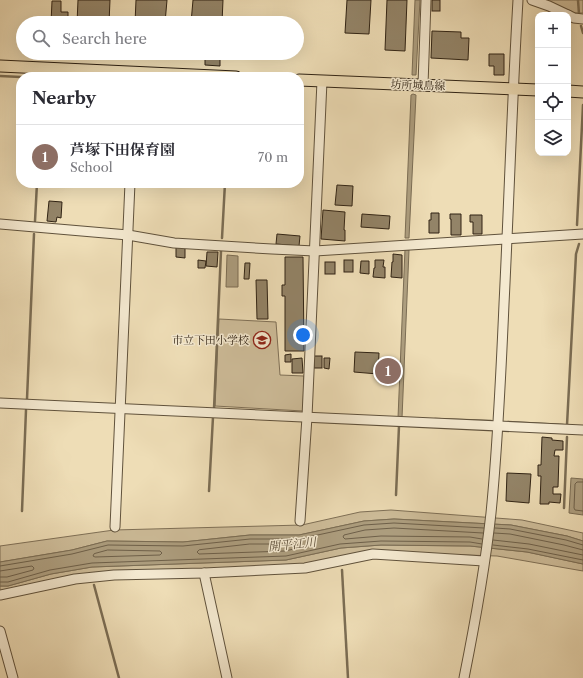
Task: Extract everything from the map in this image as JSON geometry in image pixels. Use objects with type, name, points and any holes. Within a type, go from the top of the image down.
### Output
[{"type":"main road","points":[[0,66],[91,72]]},
{"type":"main road","name":"坊所城島線","points":[[304,80],[535,90]]},
{"type":"main road","points":[[571,91],[583,92]]},
{"type":"street","points":[[423,85],[426,0]]},
{"type":"street","points":[[464,678],[473,636],[485,559],[499,427],[518,0]]},
{"type":"street","points":[[532,0],[561,12]]},
{"type":"street","points":[[571,16],[583,19]]},
{"type":"street","points":[[300,520],[307,417],[322,81]]},
{"type":"street","points":[[115,527],[130,188]]},
{"type":"street","points":[[0,224],[128,235],[174,242],[314,251],[583,234]]},
{"type":"street","points":[[0,403],[583,430]]},
{"type":"street","points":[[0,595],[75,580],[114,575],[204,574],[305,568],[373,554],[485,559]]},
{"type":"street","points":[[204,574],[227,678]]},
{"type":"street","points":[[0,631],[13,678]]},
{"type":"shaded area","points":[[543,0],[583,0],[583,13],[570,12]]},
{"type":"shaded area","points":[[219,319],[276,322],[280,375],[304,376],[303,411],[215,406]]},
{"type":"shaded area","points":[[391,510],[522,520],[583,533],[583,541],[567,536],[511,525],[394,519],[364,521],[299,535],[250,535],[183,542],[107,541],[72,550],[0,562],[0,546],[114,530],[302,525],[360,512]]},
{"type":"shaded area","points":[[381,545],[470,546],[527,552],[583,564],[583,571],[497,556],[372,552],[298,566],[91,574],[0,591],[0,586],[8,586],[51,574],[92,567],[286,560],[341,548]]},
{"type":"water","points":[[415,0],[420,0],[416,75],[412,75]]},
{"type":"water","points":[[411,95],[416,95],[409,238],[405,238]]},
{"type":"water","points":[[405,249],[409,250],[402,418],[398,418]]},
{"type":"water","points":[[227,255],[238,256],[238,287],[226,287]]},
{"type":"water","points":[[571,478],[583,479],[583,515],[569,513]]},
{"type":"water","name":"開平江川","points":[[394,519],[511,525],[567,536],[583,541],[583,564],[527,552],[470,546],[381,545],[341,548],[286,560],[92,567],[51,574],[8,586],[0,586],[0,562],[72,550],[107,541],[183,542],[250,535],[299,535],[364,521]]},
{"type":"building","points":[[78,0],[110,0],[109,16],[77,16]]},
{"type":"building","points":[[136,0],[167,0],[166,16],[135,16]]},
{"type":"building","points":[[193,0],[223,0],[222,16],[192,16]]},
{"type":"building","points":[[347,0],[371,0],[369,34],[345,33]]},
{"type":"building","points":[[387,0],[407,0],[405,51],[385,50]]},
{"type":"building","points":[[432,0],[440,0],[440,11],[432,11]]},
{"type":"building","points":[[52,1],[61,1],[61,12],[68,12],[68,16],[51,16]]},
{"type":"building","points":[[432,31],[461,32],[461,38],[469,38],[468,60],[431,58]]},
{"type":"building","points":[[489,54],[504,54],[504,75],[494,75],[494,66],[489,66]]},
{"type":"building","points":[[205,60],[220,60],[220,66],[205,65]]},
{"type":"building","points":[[337,185],[353,186],[352,206],[335,205]]},
{"type":"building","points":[[49,201],[62,202],[61,218],[57,217],[56,222],[47,221]]},
{"type":"building","points":[[323,210],[345,212],[345,241],[321,239]]},
{"type":"building","points":[[431,213],[439,213],[439,233],[429,233],[429,220],[431,220]]},
{"type":"building","points":[[362,214],[390,216],[389,229],[361,227]]},
{"type":"building","points":[[450,214],[461,214],[461,235],[451,235]]},
{"type":"building","points":[[470,215],[482,215],[482,234],[473,234],[473,222],[470,222]]},
{"type":"building","points":[[277,234],[300,236],[299,246],[276,244]]},
{"type":"building","points":[[176,247],[185,247],[185,258],[176,257]]},
{"type":"building","points":[[207,252],[218,252],[217,267],[206,266]]},
{"type":"building","points":[[393,254],[402,255],[402,278],[391,277]]},
{"type":"building","points":[[285,257],[303,257],[304,351],[285,351],[285,296],[282,296],[282,285],[285,285]]},
{"type":"building","points":[[198,260],[206,261],[205,268],[198,268]]},
{"type":"building","points":[[344,260],[353,260],[353,272],[344,272]]},
{"type":"building","points":[[375,260],[384,260],[383,267],[385,267],[385,278],[373,277]]},
{"type":"building","points":[[361,261],[369,261],[369,274],[360,273]]},
{"type":"building","points":[[325,262],[335,262],[335,274],[325,274]]},
{"type":"building","points":[[245,263],[250,263],[249,279],[244,279]]},
{"type":"building","points":[[256,280],[267,280],[268,319],[257,319]]},
{"type":"building","points":[[355,352],[379,353],[378,374],[354,372]]},
{"type":"building","points":[[291,354],[291,362],[285,362],[285,355]]},
{"type":"building","points":[[314,356],[322,356],[322,368],[314,368]]},
{"type":"building","points":[[302,358],[303,373],[292,373],[292,359]]},
{"type":"building","points":[[324,358],[330,358],[329,369],[324,368]]},
{"type":"building","points":[[542,437],[563,441],[563,450],[555,450],[554,456],[559,456],[558,487],[553,487],[553,494],[561,494],[560,503],[549,502],[549,504],[540,504],[541,476],[538,476],[538,465],[541,465]]},
{"type":"building","points":[[507,473],[531,474],[529,503],[506,501]]},
{"type":"waterway","points":[[578,0],[579,14]]},
{"type":"waterway","points":[[581,26],[583,33]]},
{"type":"waterway","points":[[0,76],[16,77]]},
{"type":"waterway","points":[[577,225],[583,105]]},
{"type":"waterway","points":[[35,221],[37,188]]},
{"type":"waterway","points":[[222,238],[225,188]]},
{"type":"waterway","points":[[27,399],[34,234]]},
{"type":"waterway","points":[[567,425],[576,254],[579,244]]},
{"type":"waterway","points":[[214,409],[221,251]]},
{"type":"waterway","points":[[22,511],[26,410]]},
{"type":"waterway","points":[[209,491],[213,417]]},
{"type":"waterway","points":[[435,419],[491,421]]},
{"type":"waterway","points":[[508,422],[563,425]]},
{"type":"waterway","points":[[396,495],[399,426]]},
{"type":"waterway","points":[[564,508],[567,437]]},
{"type":"waterway","points":[[342,570],[348,678]]},
{"type":"waterway","points":[[94,585],[119,678]]},
{"type":"place","name":"市立下田小学校","points":[[262,340]]},
{"type":"place","name":"芦塚下田保育園","points":[[388,371]]}]
